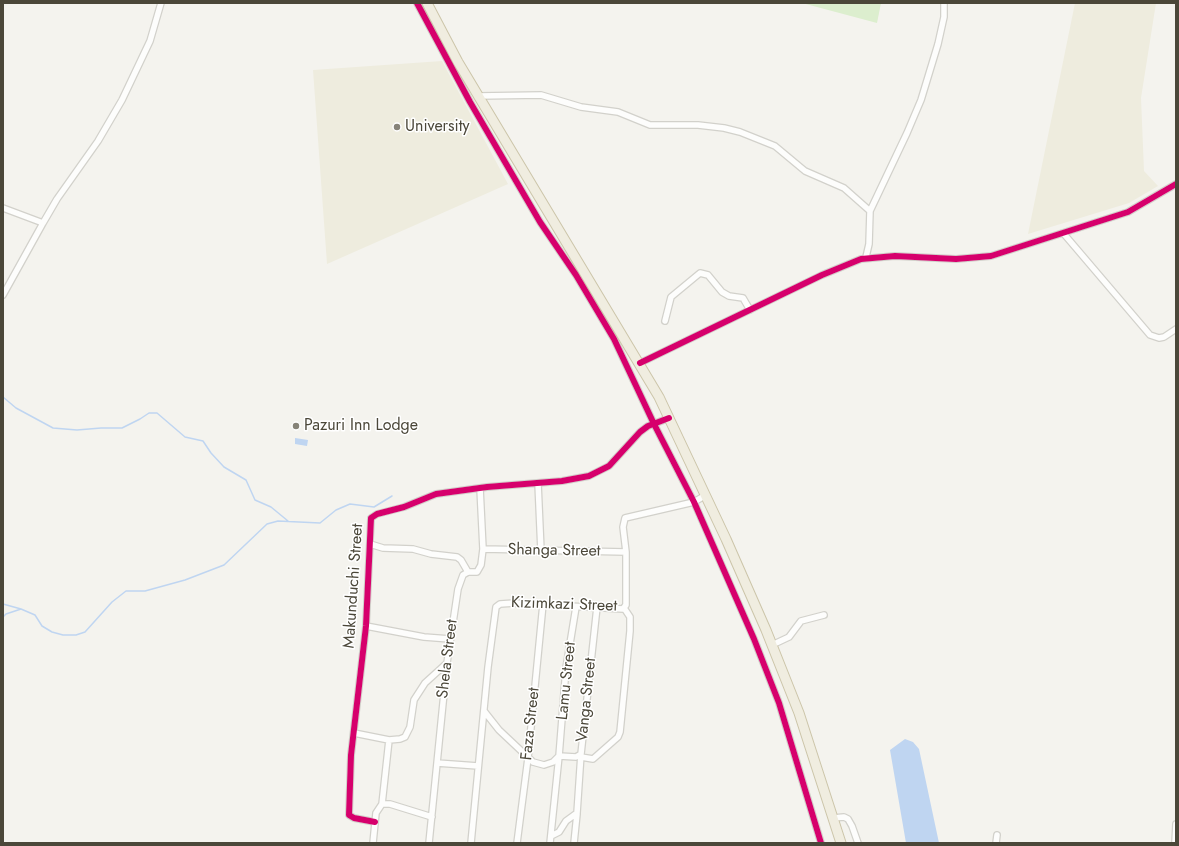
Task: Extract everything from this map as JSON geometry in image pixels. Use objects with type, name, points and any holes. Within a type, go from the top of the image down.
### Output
[{"type":"highway","points":[[427,3],[444,37],[478,96],[608,314],[640,363],[659,397],[706,495],[772,645],[800,714],[841,843]]},
{"type":"street","points":[[3,295],[57,199],[98,141],[122,100],[150,40],[161,3]]},
{"type":"street","points":[[417,3],[470,102],[544,228],[576,275],[614,339],[654,424],[694,502],[754,638],[779,703],[821,843]]},
{"type":"street","points":[[866,258],[869,244],[870,211],[921,100],[938,44],[944,17],[944,3]]},
{"type":"street","points":[[478,96],[541,95],[581,106],[618,112],[650,125],[698,125],[724,128],[740,132],[767,141],[779,148],[800,168],[821,179],[840,185],[870,211]]},
{"type":"street","points":[[640,363],[822,275],[866,258],[895,256],[938,259],[980,258],[1014,250],[1128,212],[1176,184]]},
{"type":"street","points":[[3,208],[43,223]]},
{"type":"street","points":[[1064,234],[1150,335],[1159,338],[1164,337],[1176,329]]},
{"type":"street","points":[[665,321],[670,297],[700,273],[708,275],[722,292],[729,296],[743,298],[750,310]]},
{"type":"street","name":"Makunduchi Street","points":[[375,822],[354,818],[349,815],[354,733],[366,626],[370,523],[373,516],[404,507],[436,494],[589,476],[604,470],[640,432],[669,418]]},
{"type":"street","points":[[538,483],[541,551]]},
{"type":"street","name":"Shela Street","points":[[429,843],[447,663],[461,579],[463,575],[468,572],[479,571],[481,565],[483,549],[480,488]]},
{"type":"street","name":"Kizimkazi Street","points":[[472,843],[488,667],[496,607],[500,604],[543,604],[576,607],[624,608],[626,604],[626,552],[624,527],[626,517],[694,502],[706,495]]},
{"type":"street","points":[[370,544],[383,548],[413,550],[457,557],[461,560],[468,572]]},
{"type":"street","name":"Shanga Street","points":[[483,549],[626,552]]},
{"type":"street","name":"Faza Street","points":[[517,843],[528,758],[543,604]]},
{"type":"street","name":"Lamu Street","points":[[559,756],[566,668],[576,607]]},
{"type":"street","name":"Vanga Street","points":[[550,843],[559,756],[576,757],[581,755],[597,607]]},
{"type":"street","points":[[574,843],[581,755],[593,759],[618,737],[620,732],[630,631],[630,617],[624,608]]},
{"type":"street","points":[[772,645],[789,637],[801,621],[824,615]]},
{"type":"street","points":[[366,626],[424,637],[450,639]]},
{"type":"street","points":[[354,733],[389,740],[400,739],[409,732],[414,700],[425,683],[447,663]]},
{"type":"street","points":[[484,711],[499,730],[528,758],[536,763],[544,765],[553,762],[559,756]]},
{"type":"street","points":[[373,843],[377,810],[382,804],[389,740]]},
{"type":"street","points":[[437,763],[478,766]]},
{"type":"street","points":[[382,804],[390,804],[432,817]]},
{"type":"street","points":[[551,836],[559,832],[566,821],[577,814]]},
{"type":"street","points":[[833,818],[844,818],[848,820],[852,826],[858,843]]},
{"type":"street","points":[[1175,843],[1176,824]]},
{"type":"street","points":[[996,843],[997,835]]},
{"type":"shaded area","points":[[1075,3],[1156,3],[1141,98],[1144,171],[1158,186],[1129,203],[1028,234]]},
{"type":"shaded area","name":"University","points":[[442,61],[508,184],[327,264],[313,70]]},
{"type":"green space","points":[[802,3],[881,3],[877,23]]},
{"type":"water","points":[[295,438],[308,440],[307,446],[295,444]]},
{"type":"water","points":[[905,739],[913,742],[919,749],[939,843],[906,843],[890,750]]},
{"type":"waterway","points":[[3,397],[16,408],[53,428],[77,430],[122,428],[149,413],[157,413],[185,437],[203,441],[211,453],[224,467],[246,480],[255,500],[271,507],[288,521]]},
{"type":"waterway","points":[[3,617],[6,614],[21,609],[35,615],[42,626],[52,632],[63,635],[76,635],[85,632],[112,602],[126,591],[145,591],[185,580],[224,565],[267,524],[278,521],[320,523],[336,510],[350,504],[374,507],[392,496]]},
{"type":"waterway","points":[[3,604],[21,609]]},
{"type":"cycle path","points":[[417,3],[470,102],[540,222],[576,275],[614,339],[654,424],[694,502],[754,639],[779,703],[821,843]]},
{"type":"cycle path","points":[[640,363],[822,275],[861,259],[895,256],[956,259],[991,256],[1128,212],[1176,184]]},
{"type":"cycle path","points":[[375,822],[354,818],[349,815],[351,755],[366,626],[371,518],[377,514],[404,507],[436,494],[487,487],[562,481],[589,476],[609,466],[640,432],[648,426],[669,418]]},
{"type":"place","name":"University","points":[[397,127]]},
{"type":"place","name":"Pazuri Inn Lodge","points":[[296,426]]}]
